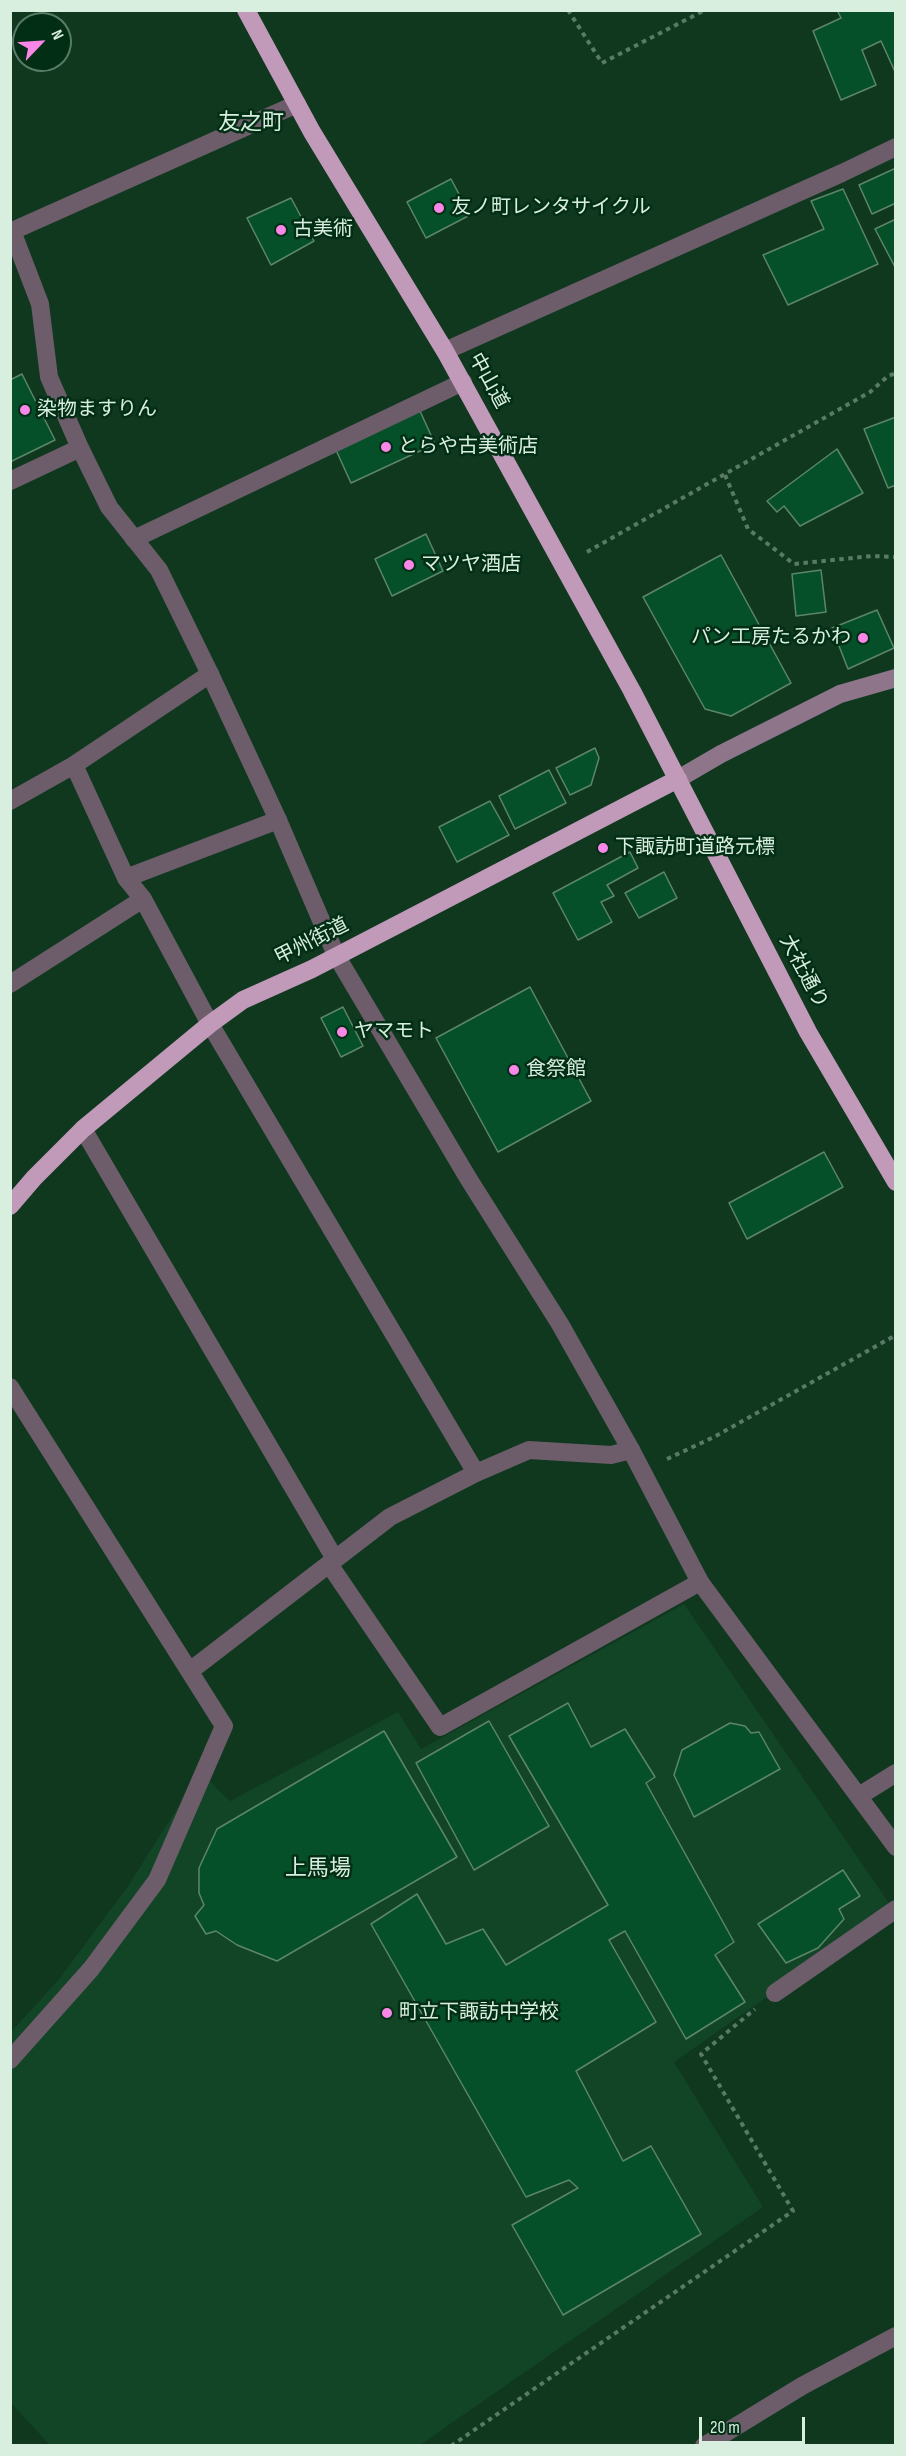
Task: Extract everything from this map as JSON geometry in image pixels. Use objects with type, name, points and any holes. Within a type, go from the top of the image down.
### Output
[{"type":"highway","name":"中山道","points":[[246,10],[342,183],[446,351],[678,779]]},
{"type":"highway","name":"甲州街道","points":[[10,1206],[34,1178],[83,1129],[210,1024],[243,1000],[312,969],[678,779]]},
{"type":"highway","name":"大社通り","points":[[678,779],[808,1032],[896,1182]]},
{"type":"street","points":[[297,104],[11,231],[40,304],[49,377],[109,507],[159,570],[278,820],[336,955],[468,1178],[554,1314],[631,1450],[700,1582],[896,1847]]},
{"type":"street","points":[[446,351],[896,147]]},
{"type":"street","points":[[134,539],[463,382]]},
{"type":"street","points":[[10,481],[80,448]]},
{"type":"street","points":[[10,801],[74,765],[210,674]]},
{"type":"street","points":[[678,779],[721,754],[840,694],[896,678]]},
{"type":"street","points":[[74,765],[126,879],[143,899],[210,1024],[476,1473]]},
{"type":"street","points":[[126,879],[278,820]]},
{"type":"street","points":[[10,984],[143,899]]},
{"type":"street","points":[[83,1129],[332,1562],[440,1727],[700,1582]]},
{"type":"street","points":[[10,1387],[224,1726],[157,1880],[91,1969],[10,2060]]},
{"type":"street","points":[[190,1671],[390,1516],[476,1473],[529,1450],[611,1455],[631,1450]]},
{"type":"street","points":[[859,1796],[896,1773]]},
{"type":"street","points":[[775,1994],[896,1909]]},
{"type":"street","points":[[704,2445],[802,2386],[896,2336]]},
{"type":"path","points":[[568,10],[602,63],[705,10]]},
{"type":"path","points":[[563,565],[870,392],[888,376],[896,373]]},
{"type":"path","points":[[725,475],[748,529],[794,564],[872,556],[896,557]]},
{"type":"path","points":[[642,1471],[714,1437],[896,1335]]},
{"type":"path","points":[[451,2445],[793,2211],[701,2054],[775,1994]]},
{"type":"shaded area","name":"町立下諏訪中学校","points":[[684,1604],[893,1909],[674,2062],[763,2207],[420,2445],[50,2445],[11,2403],[11,2032],[60,1978],[128,1886],[200,1772],[230,1801],[398,1712],[421,1749]]},
{"type":"building","points":[[840,10],[896,10],[896,74],[881,41],[862,50],[876,85],[841,100],[813,31],[841,18],[838,12]]},
{"type":"building","points":[[896,168],[896,203],[872,214],[859,185]]},
{"type":"building","name":"友ノ町レンタサイクル","points":[[451,179],[470,215],[426,238],[407,202]]},
{"type":"building","points":[[843,189],[878,264],[788,305],[763,255],[824,229],[811,201]]},
{"type":"building","name":"古美術","points":[[291,198],[314,241],[271,265],[247,218]]},
{"type":"building","points":[[896,219],[896,269],[875,229]]},
{"type":"building","name":"染物ますりん","points":[[22,374],[55,440],[10,462],[10,380]]},
{"type":"building","name":"とらや古美術店","points":[[420,411],[435,444],[351,483],[336,450]]},
{"type":"building","points":[[896,417],[896,485],[888,488],[864,429]]},
{"type":"building","points":[[837,449],[863,493],[800,526],[784,506],[777,512],[767,501]]},
{"type":"building","name":"マツヤ酒店","points":[[426,534],[443,571],[392,596],[375,559]]},
{"type":"building","points":[[721,555],[791,683],[731,716],[705,709],[643,597]]},
{"type":"building","points":[[821,570],[826,612],[796,616],[792,574]]},
{"type":"building","name":"パン工房たるかわ","points":[[877,610],[894,648],[848,669],[832,628]]},
{"type":"building","points":[[595,748],[599,758],[591,785],[570,795],[556,768]]},
{"type":"building","points":[[549,770],[566,803],[515,829],[499,796]]},
{"type":"building","points":[[490,801],[509,835],[457,862],[439,827]]},
{"type":"building","points":[[630,852],[638,868],[607,885],[614,896],[601,902],[612,922],[578,940],[553,893]]},
{"type":"building","points":[[664,872],[677,898],[639,918],[625,893]]},
{"type":"building","name":"食祭館","points":[[530,987],[591,1101],[498,1152],[436,1038]]},
{"type":"building","name":"ヤマモト","points":[[343,1007],[363,1046],[341,1057],[321,1018]]},
{"type":"building","points":[[824,1152],[843,1187],[747,1239],[729,1203]]},
{"type":"building","points":[[568,1703],[591,1747],[625,1729],[655,1777],[646,1783],[734,1942],[715,1955],[745,2002],[686,2039],[625,1931],[609,1940],[656,2022],[576,2071],[623,2161],[651,2146],[701,2234],[563,2315],[512,2225],[578,2188],[569,2180],[526,2197],[371,1924],[417,1894],[446,1944],[483,1929],[506,1965],[608,1905],[509,1736]]},
{"type":"building","points":[[489,1721],[549,1826],[474,1870],[416,1763]]},
{"type":"building","points":[[730,1723],[745,1726],[751,1733],[759,1732],[780,1769],[694,1817],[674,1775],[682,1750]]},
{"type":"building","points":[[384,1731],[457,1857],[277,1961],[237,1945],[216,1931],[206,1934],[195,1916],[204,1905],[199,1893],[199,1868],[217,1829]]},
{"type":"building","points":[[843,1870],[860,1896],[839,1909],[844,1919],[818,1948],[786,1963],[758,1924]]},
{"type":"place","name":"友ノ町レンタサイクル","points":[[439,208]]},
{"type":"place","name":"古美術","points":[[281,230]]},
{"type":"place","name":"染物ますりん","points":[[25,410]]},
{"type":"place","name":"とらや古美術店","points":[[386,447]]},
{"type":"place","name":"マツヤ酒店","points":[[409,565]]},
{"type":"place","name":"パン工房たるかわ","points":[[863,638]]},
{"type":"place","name":"下諏訪町道路元標","points":[[603,848]]},
{"type":"place","name":"ヤマモト","points":[[342,1032]]},
{"type":"place","name":"食祭館","points":[[514,1070]]},
{"type":"place","name":"町立下諏訪中学校","points":[[387,2013]]},
{"type":"district","name":"友之町","points":[[251,123]]},
{"type":"district","name":"上馬場","points":[[318,1869]]}]
